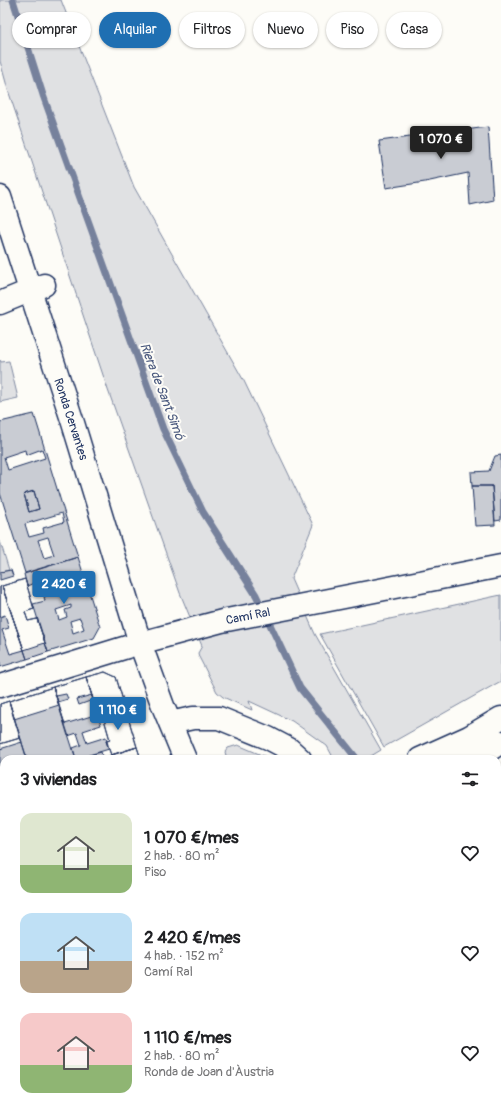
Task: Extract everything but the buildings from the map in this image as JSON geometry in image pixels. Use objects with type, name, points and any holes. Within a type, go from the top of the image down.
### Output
[{"type":"street","name":"Ronda Cervantes","points":[[0,197],[37,288],[73,423],[140,643],[183,755]]},
{"type":"street","points":[[0,303],[37,288]]},
{"type":"street","name":"Camí Ral","points":[[0,686],[140,643],[222,621],[501,566]]},
{"type":"street","points":[[170,723],[193,718],[219,718],[268,738],[289,749],[296,755]]},
{"type":"street","points":[[429,755],[469,737],[501,718]]},
{"type":"street","points":[[463,755],[501,737]]},
{"type":"street","points":[[482,755],[501,742]]},
{"type":"shaded area","points":[[0,0],[61,0],[66,12],[12,12],[12,48],[80,48],[134,187],[244,381],[313,525],[291,579],[315,634],[381,750],[373,755],[332,755],[327,746],[292,721],[249,701],[252,710],[223,697],[217,692],[199,657],[198,653],[202,646],[180,593],[108,390],[8,90],[0,61]]},
{"type":"shaded area","points":[[0,360],[1,362],[9,361],[18,398],[0,402]]},
{"type":"shaded area","points":[[0,541],[9,570],[0,572]]},
{"type":"shaded area","points":[[501,595],[501,681],[384,747],[320,634]]},
{"type":"shaded area","points":[[238,745],[262,755],[226,755],[225,752],[228,748]]},
{"type":"waterway","name":"Riera de Sant Simó","points":[[13,0],[43,95],[163,429],[203,512],[256,595],[300,688],[354,755]]}]
